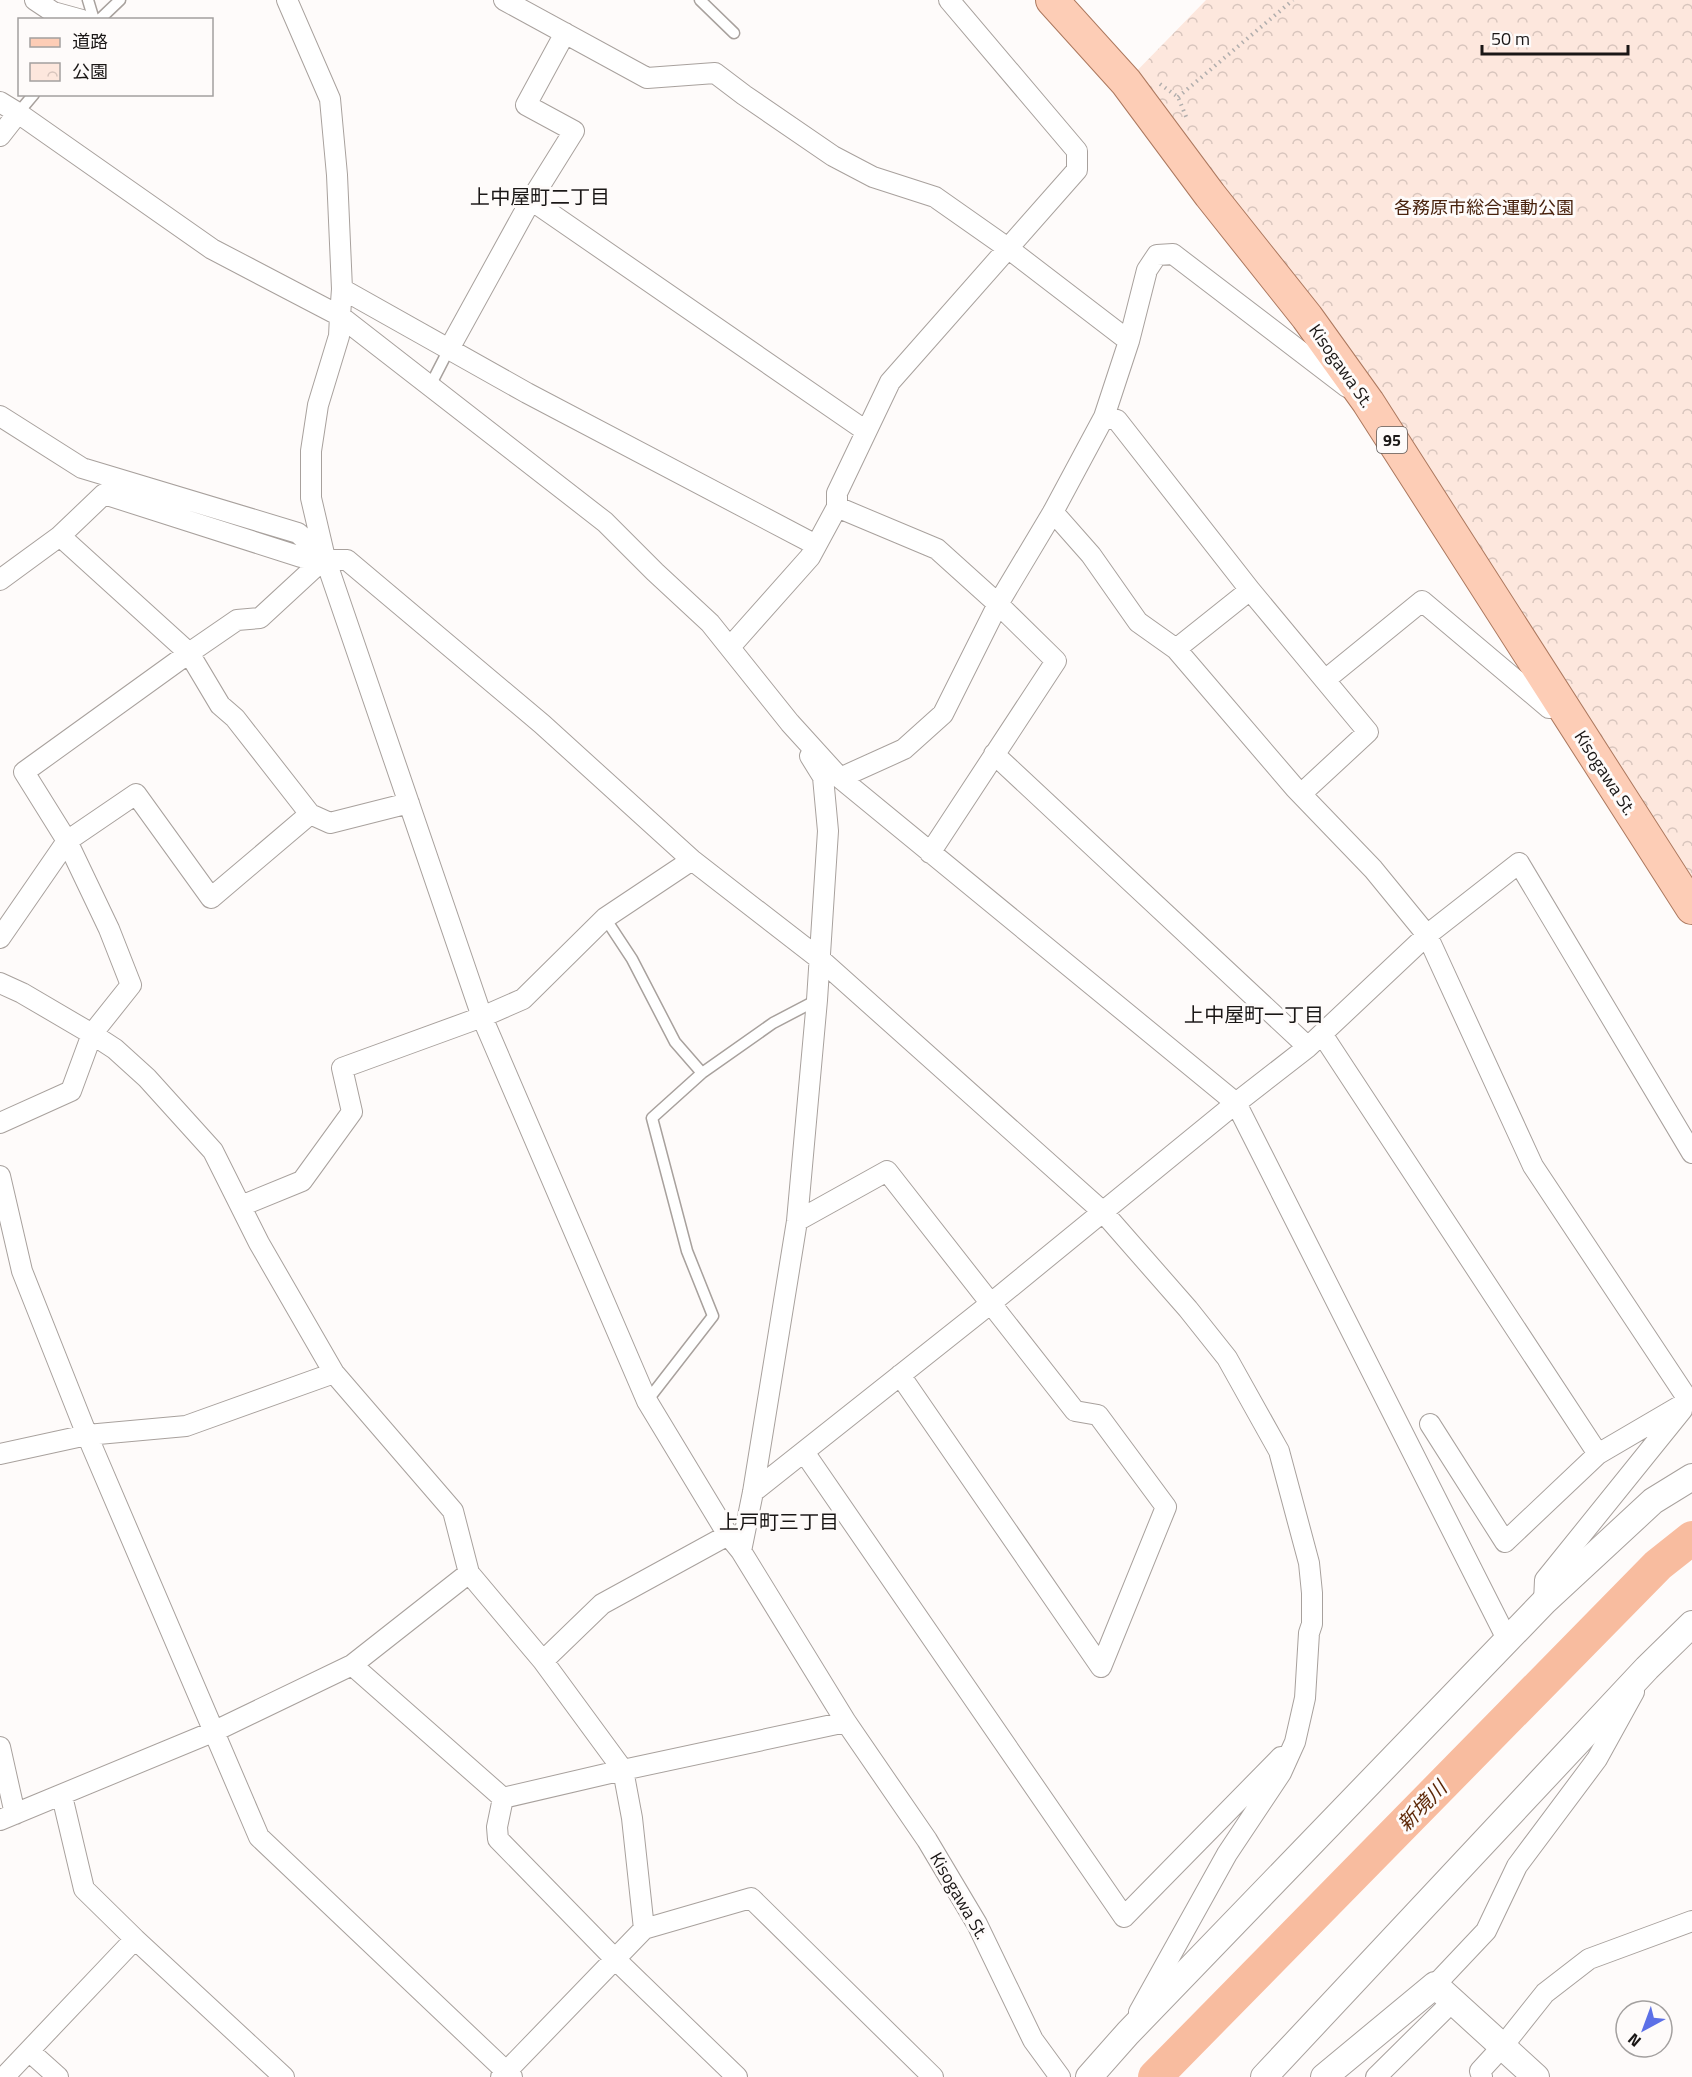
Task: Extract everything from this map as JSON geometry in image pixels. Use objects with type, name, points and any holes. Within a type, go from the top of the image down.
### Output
[{"type":"main road","name":"Kisogawa St.","points":[[1052,0],[1126,82],[1210,195],[1307,317],[1368,402],[1692,908]]},
{"type":"street","points":[[34,0],[53,12],[75,18]]},
{"type":"street","points":[[730,647],[810,558],[837,507],[837,493],[890,382],[1077,170],[1077,151],[949,0]]},
{"type":"street","points":[[507,1],[647,78],[715,73],[833,156],[873,177],[936,197],[1009,249],[1129,341]]},
{"type":"street","name":"Kisogawa St.","points":[[292,3],[330,99],[337,175],[342,289],[339,336],[318,405],[311,451],[311,498],[325,558],[482,1017],[647,1401],[846,1722],[927,1840],[977,1924],[1033,2040],[1060,2077]]},
{"type":"street","points":[[449,349],[531,200],[574,131],[526,105],[565,33]]},
{"type":"street","points":[[0,102],[212,249],[340,316],[605,522],[654,572],[710,623],[790,723],[840,778],[1236,1103],[1507,1639]]},
{"type":"street","points":[[0,135],[18,113]]},
{"type":"street","points":[[531,200],[866,431]]},
{"type":"street","points":[[840,778],[904,750],[943,714],[998,604],[1053,512],[1104,417],[1129,341],[1147,270],[1157,255],[1173,254],[1368,402]]},
{"type":"street","points":[[342,289],[527,393],[816,545]]},
{"type":"street","points":[[0,416],[82,468],[298,533],[325,558]]},
{"type":"street","points":[[1104,417],[1116,420],[1250,590],[1368,732],[1301,794]]},
{"type":"street","points":[[0,580],[60,536],[104,494],[301,557],[347,560],[542,724],[692,860],[821,960],[1103,1212],[1188,1309],[1227,1358],[1279,1450],[1305,1544],[1312,1593],[1305,1698],[1295,1742],[1281,1773],[1227,1854],[1128,2033]]},
{"type":"street","points":[[837,507],[937,549],[998,604],[1056,662],[930,853]]},
{"type":"street","points":[[1053,512],[1091,555],[1138,622],[1176,649],[1301,794],[1373,869],[1427,935],[1533,1166],[1691,1400]]},
{"type":"street","points":[[60,536],[189,653],[219,705],[235,718],[310,814],[330,823],[409,803]]},
{"type":"street","points":[[0,1123],[71,1091],[92,1034],[131,985],[109,929],[67,841],[24,772],[237,620],[260,618],[325,558]]},
{"type":"street","points":[[1176,649],[1250,590]]},
{"type":"street","points":[[1325,680],[1422,601],[1549,708],[1563,707]]},
{"type":"street","points":[[741,1551],[753,1492],[797,1221],[821,960],[828,831],[823,777],[790,723]]},
{"type":"street","points":[[994,754],[1315,1040],[1598,1454]]},
{"type":"street","points":[[0,938],[67,841],[136,794],[211,898],[310,814]]},
{"type":"street","points":[[241,1206],[302,1181],[352,1112],[342,1068],[482,1017],[523,999],[605,918],[692,860]]},
{"type":"street","points":[[753,1492],[990,1304],[1315,1040],[1427,935],[1519,863],[1692,1153]]},
{"type":"street","points":[[0,983],[22,993],[115,1049],[147,1078],[213,1151],[259,1244],[334,1373],[453,1511],[469,1573],[543,1661],[623,1770],[632,1818],[644,1929]]},
{"type":"street","points":[[797,1221],[887,1171],[1075,1411],[1098,1415],[1166,1508],[1101,1667],[900,1375]]},
{"type":"street","points":[[0,1176],[22,1271],[87,1435],[259,1837],[506,2075],[644,1929],[751,1898],[933,2077]]},
{"type":"street","points":[[0,1454],[87,1435],[186,1426],[334,1373]]},
{"type":"street","points":[[1430,1424],[1505,1542],[1598,1454],[1691,1400]]},
{"type":"street","points":[[1544,1602],[1545,1580],[1691,1400]]},
{"type":"street","points":[[804,1452],[1124,1917],[1295,1742]]},
{"type":"street","points":[[1089,2077],[1128,2033],[1544,1602],[1653,1501],[1692,1476]]},
{"type":"street","points":[[543,1661],[602,1604],[728,1535]]},
{"type":"street","points":[[0,1747],[8,1817],[215,1731],[352,1665],[469,1573]]},
{"type":"street","points":[[1264,2077],[1647,1668],[1692,1624]]},
{"type":"street","points":[[352,1665],[503,1798]]},
{"type":"street","points":[[1376,2077],[1444,1994],[1486,1930],[1517,1866],[1597,1759],[1647,1668]]},
{"type":"street","points":[[503,1798],[846,1722]]},
{"type":"street","points":[[62,1796],[84,1889],[135,1940],[284,2077]]},
{"type":"street","points":[[503,1798],[497,1827],[498,1839],[615,1959],[737,2077]]},
{"type":"street","points":[[1482,2077],[1480,2071],[1545,1993],[1589,1959],[1692,1921]]},
{"type":"street","points":[[4,2077],[135,1940]]},
{"type":"street","points":[[1444,1994],[1536,2077]]},
{"type":"street","points":[[1324,2077],[1444,1994]]},
{"type":"street","points":[[29,2051],[58,2077]]},
{"type":"lane","points":[[88,0],[95,18]]},
{"type":"lane","points":[[98,18],[120,0]]},
{"type":"lane","points":[[700,0],[734,33]]},
{"type":"lane","points":[[18,113],[32,96]]},
{"type":"lane","points":[[430,386],[449,349]]},
{"type":"lane","points":[[605,918],[632,959],[675,1042],[702,1073]]},
{"type":"lane","points":[[647,1401],[713,1316],[687,1251],[652,1118],[702,1073],[773,1023],[818,1000]]},
{"type":"path","points":[[1178,97],[1293,0]]},
{"type":"green space","name":"各務原市総合運動公園","points":[[1206,0],[1692,0],[1692,908],[1368,402],[1126,82]]},
{"type":"waterway","name":"新境川","points":[[1155,2077],[1658,1565],[1692,1538]]},
{"type":"district","name":"上中屋町二丁目","points":[[540,197]]},
{"type":"district","name":"上中屋町一丁目","points":[[1254,1015]]},
{"type":"district","name":"上戸町三丁目","points":[[779,1522]]}]
